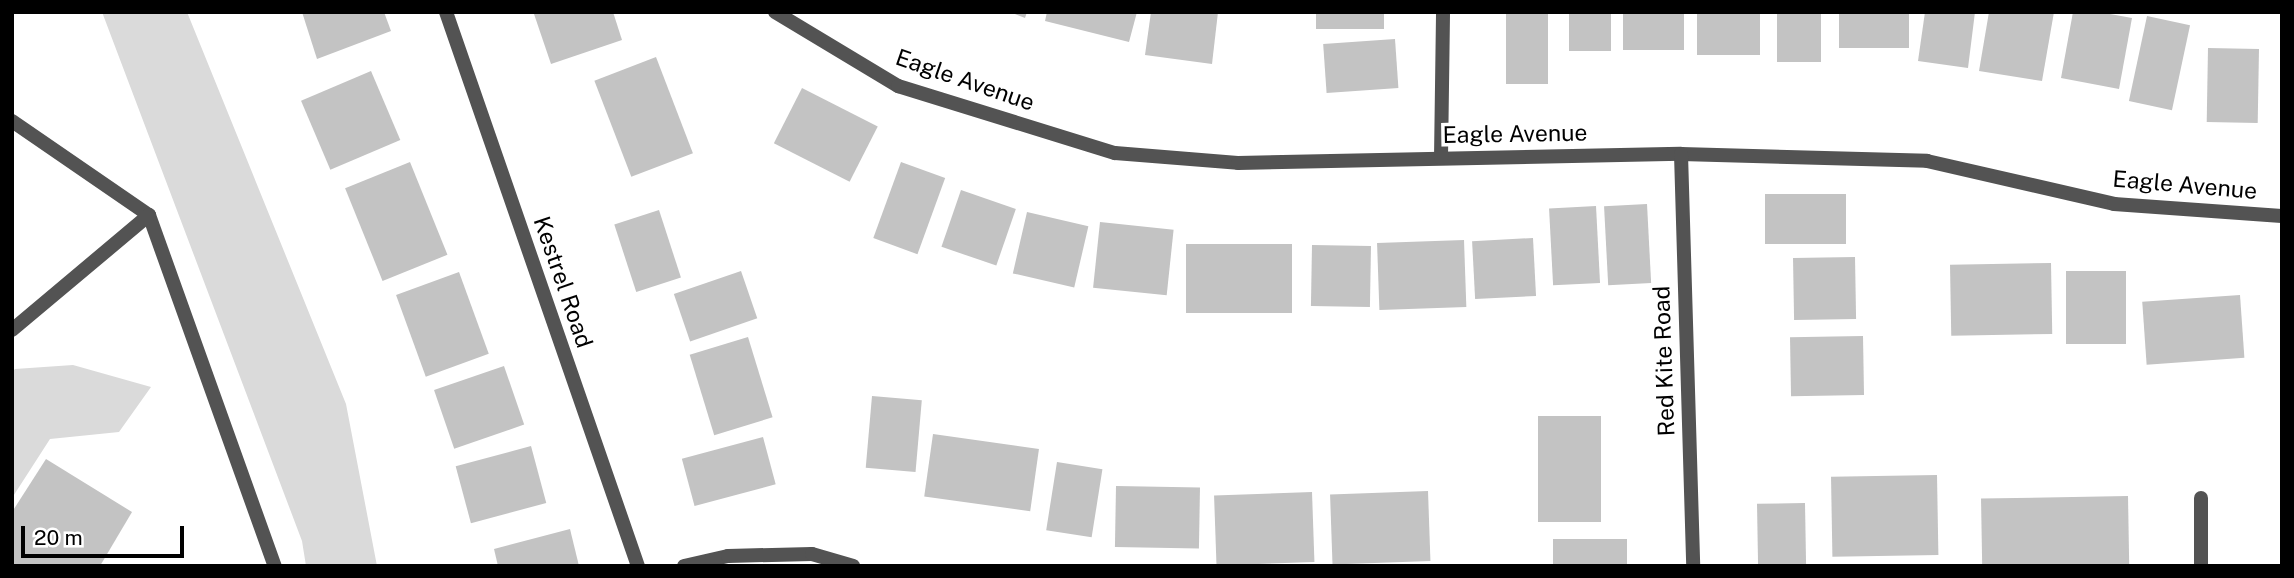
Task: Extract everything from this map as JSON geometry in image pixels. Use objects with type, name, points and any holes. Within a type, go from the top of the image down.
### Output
[{"type":"street","name":"Kestrel Road","points":[[446,12],[638,566]]},
{"type":"street","name":"Eagle Avenue","points":[[775,12],[898,86],[1115,153],[1238,163],[1681,154],[1927,161],[2114,204],[2282,216]]},
{"type":"street","points":[[1441,158],[1443,12]]},
{"type":"street","points":[[12,121],[149,215],[275,566]]},
{"type":"street","name":"Red Kite Road","points":[[1681,154],[1693,566]]},
{"type":"street","points":[[12,330],[149,215]]},
{"type":"street","points":[[2201,498],[2201,566]]},
{"type":"street","points":[[684,566],[728,556],[812,554],[853,566]]},
{"type":"shaded area","points":[[102,12],[187,12],[346,404],[377,566],[306,566],[302,541]]},
{"type":"shaded area","points":[[73,365],[151,387],[119,432],[50,439],[12,498],[12,372],[15,369]]},
{"type":"building","points":[[302,12],[384,12],[391,31],[317,59]]},
{"type":"building","points":[[613,12],[622,40],[551,64],[534,14]]},
{"type":"building","points":[[1010,12],[1027,12],[1025,18]]},
{"type":"building","points":[[1047,12],[1137,12],[1129,42],[1045,21]]},
{"type":"building","points":[[1151,12],[1218,12],[1212,64],[1145,55]]},
{"type":"building","points":[[1316,12],[1384,12],[1384,29],[1316,29]]},
{"type":"building","points":[[1506,12],[1548,12],[1548,84],[1506,84]]},
{"type":"building","points":[[1569,12],[1611,12],[1611,51],[1569,51]]},
{"type":"building","points":[[1623,12],[1684,12],[1684,50],[1623,50]]},
{"type":"building","points":[[1697,12],[1760,12],[1760,55],[1697,55]]},
{"type":"building","points":[[1777,12],[1821,12],[1821,62],[1777,62]]},
{"type":"building","points":[[1839,12],[1909,12],[1909,48],[1839,48]]},
{"type":"building","points":[[1925,12],[1975,12],[1968,68],[1918,61]]},
{"type":"building","points":[[1989,12],[2054,12],[2042,81],[1979,71]]},
{"type":"building","points":[[2073,12],[2099,12],[2132,18],[2119,89],[2061,78]]},
{"type":"building","points":[[2147,16],[2190,25],[2172,110],[2129,101]]},
{"type":"building","points":[[1395,39],[1398,88],[1327,93],[1323,44]]},
{"type":"building","points":[[2208,48],[2259,49],[2258,123],[2207,122]]},
{"type":"building","points":[[656,57],[693,153],[631,177],[594,81]]},
{"type":"building","points":[[371,71],[400,140],[330,170],[301,101]]},
{"type":"building","points":[[802,88],[878,127],[850,182],[774,143]]},
{"type":"building","points":[[410,162],[447,255],[383,281],[345,188]]},
{"type":"building","points":[[901,162],[945,178],[917,254],[873,238]]},
{"type":"building","points":[[961,190],[1016,209],[996,266],[941,247]]},
{"type":"building","points":[[1765,194],[1846,194],[1846,244],[1765,244]]},
{"type":"building","points":[[1647,204],[1651,283],[1608,285],[1604,206]]},
{"type":"building","points":[[1596,206],[1600,283],[1553,285],[1549,208]]},
{"type":"building","points":[[659,210],[681,278],[636,292],[614,225]]},
{"type":"building","points":[[1027,212],[1088,226],[1074,288],[1013,273]]},
{"type":"building","points":[[1100,222],[1174,230],[1167,295],[1093,288]]},
{"type":"building","points":[[1533,238],[1536,296],[1475,299],[1472,241]]},
{"type":"building","points":[[1464,240],[1466,307],[1379,310],[1377,243]]},
{"type":"building","points":[[1186,244],[1292,244],[1292,313],[1186,313]]},
{"type":"building","points":[[1312,245],[1371,246],[1370,307],[1311,306]]},
{"type":"building","points":[[1855,257],[1856,319],[1794,320],[1793,258]]},
{"type":"building","points":[[2051,263],[2052,334],[1951,336],[1950,265]]},
{"type":"building","points":[[741,271],[757,318],[690,341],[674,294]]},
{"type":"building","points":[[2066,271],[2126,271],[2126,344],[2066,344]]},
{"type":"building","points":[[459,272],[489,354],[426,377],[396,295]]},
{"type":"building","points":[[2240,295],[2244,358],[2147,365],[2142,302]]},
{"type":"building","points":[[1863,336],[1864,395],[1791,396],[1790,337]]},
{"type":"building","points":[[748,337],[773,417],[714,435],[690,355]]},
{"type":"building","points":[[504,366],[524,425],[454,449],[434,390]]},
{"type":"building","points":[[872,396],[922,400],[916,472],[866,468]]},
{"type":"building","points":[[1538,416],[1601,416],[1601,522],[1538,522]]},
{"type":"building","points":[[933,434],[1039,449],[1030,511],[924,496]]},
{"type":"building","points":[[763,437],[776,484],[695,506],[682,459]]},
{"type":"building","points":[[531,446],[546,503],[471,523],[456,466]]},
{"type":"building","points":[[46,459],[132,512],[100,566],[12,566],[12,512]]},
{"type":"building","points":[[1057,462],[1102,469],[1092,537],[1046,530]]},
{"type":"building","points":[[1937,475],[1938,555],[1832,557],[1831,477]]},
{"type":"building","points":[[1116,486],[1200,487],[1199,548],[1115,547]]},
{"type":"building","points":[[1428,491],[1430,561],[1333,564],[1330,494]]},
{"type":"building","points":[[1312,492],[1314,562],[1217,565],[1214,495]]},
{"type":"building","points":[[2128,496],[2129,566],[1982,566],[1981,499]]},
{"type":"building","points":[[1805,503],[1806,566],[1758,566],[1757,504]]},
{"type":"building","points":[[570,529],[579,566],[498,566],[494,549]]},
{"type":"building","points":[[1553,539],[1627,539],[1627,566],[1553,566]]}]
